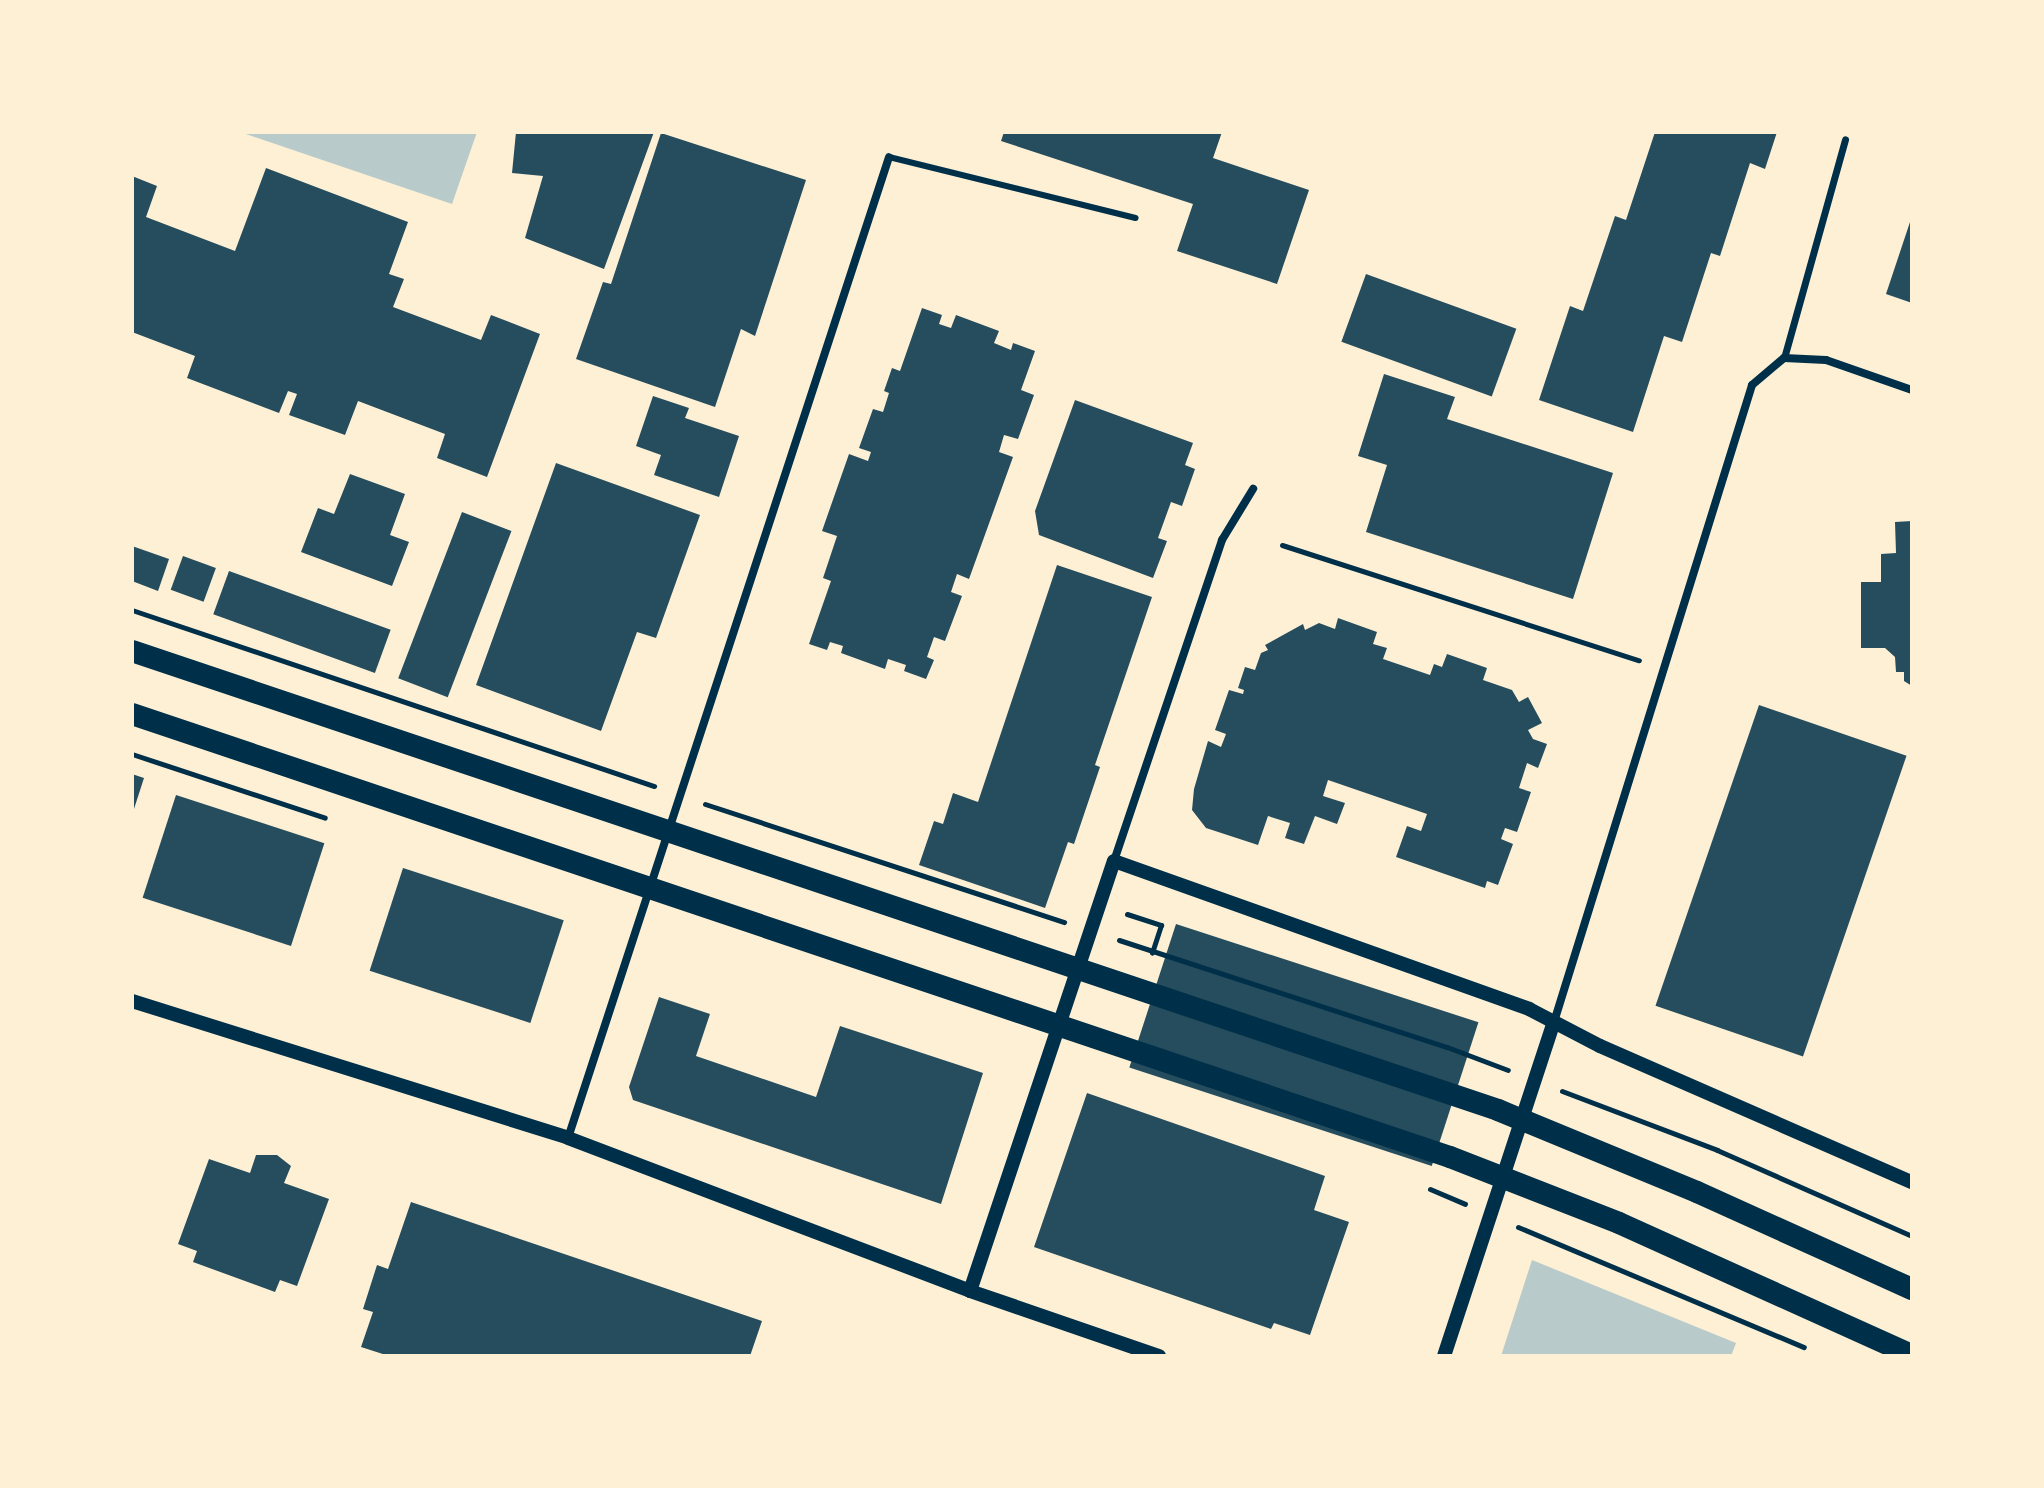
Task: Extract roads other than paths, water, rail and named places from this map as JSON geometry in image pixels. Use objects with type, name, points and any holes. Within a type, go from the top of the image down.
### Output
[{"type":"highway","points":[[132,651],[1498,1110],[1697,1192],[1912,1289]]},
{"type":"highway","points":[[132,714],[1450,1157],[1619,1223],[1912,1355]]},
{"type":"street","points":[[1444,1356],[1554,1022],[1752,385],[1784,358],[1845,139]]},
{"type":"street","points":[[568,1138],[889,157]]},
{"type":"street","points":[[1784,358],[1826,360],[1912,390]]},
{"type":"street","points":[[970,1291],[1222,540],[1253,489]]},
{"type":"street","points":[[1114,861],[1529,1009],[1600,1046],[1912,1182]]},
{"type":"street","points":[[132,1001],[568,1138],[1120,1349],[1159,1356]]},
{"type":"lane","points":[[889,157],[1136,218]]}]
